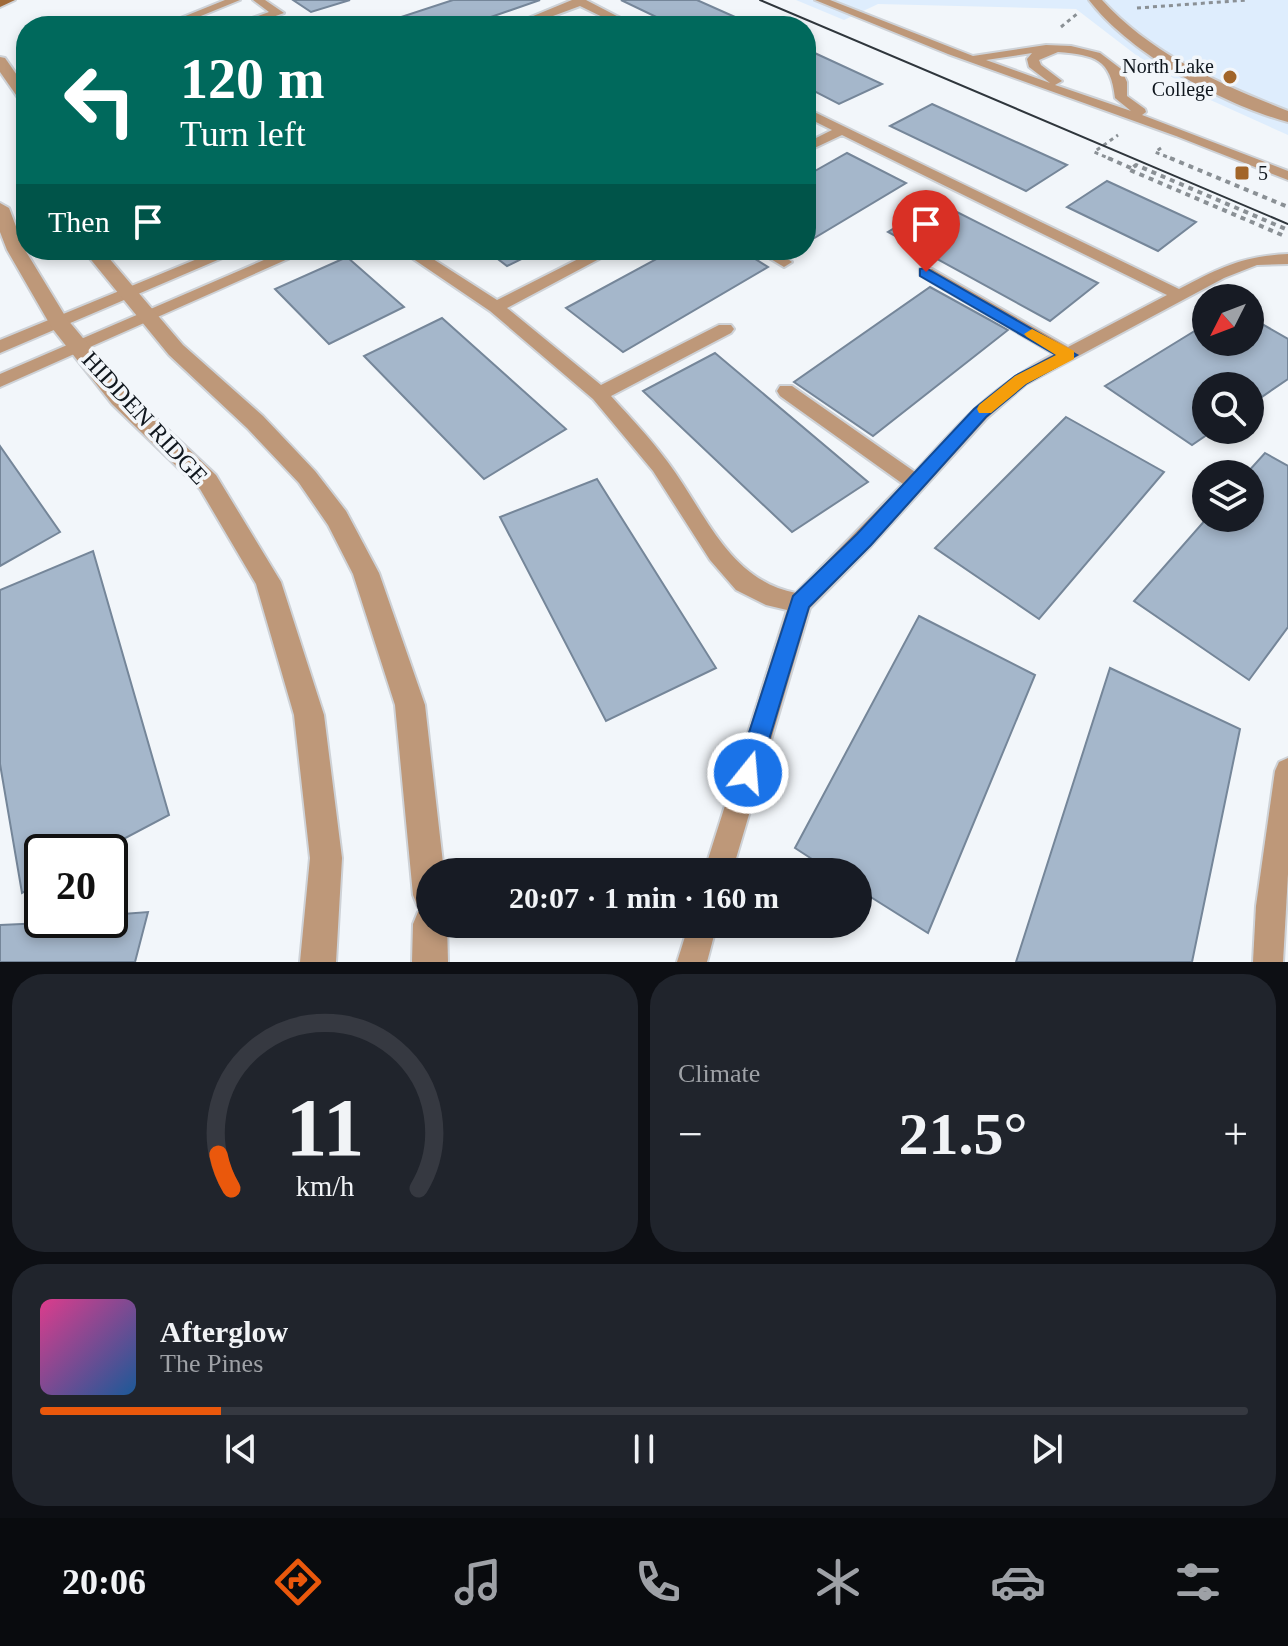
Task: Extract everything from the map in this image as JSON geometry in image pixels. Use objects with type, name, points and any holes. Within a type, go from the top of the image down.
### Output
[{"type":"main road","points":[[0,3],[9,0]]},
{"type":"street","points":[[1095,0],[1140,41],[1183,68],[1234,95],[1288,117]]},
{"type":"street","points":[[0,61],[16,84]]},
{"type":"street","name":"HIDDEN RIDGE","points":[[0,208],[16,250]]},
{"type":"street","name":"HIDDEN RIDGE","points":[[22,260],[59,323],[120,398],[208,482],[268,582],[309,715],[326,858],[318,962]]},
{"type":"street","points":[[100,260],[145,316],[307,477],[337,518],[366,573],[410,705],[426,858]]},
{"type":"street","points":[[430,938],[430,962]]},
{"type":"lane","points":[[192,16],[235,0]]},
{"type":"lane","points":[[258,0],[278,13],[268,16]]},
{"type":"lane","points":[[820,0],[952,52],[1177,132]]},
{"type":"lane","points":[[860,0],[864,15]]},
{"type":"lane","points":[[541,16],[579,1],[610,16]]},
{"type":"lane","points":[[952,52],[998,57],[1032,49],[1088,53],[1112,67],[1120,80],[1121,98],[1177,132]]},
{"type":"lane","points":[[1052,49],[1039,53],[1033,59],[1035,67],[1046,75],[1288,176]]},
{"type":"lane","points":[[816,117],[1181,296]]},
{"type":"lane","points":[[816,143],[841,130]]},
{"type":"lane","points":[[722,858],[800,603],[980,413],[1020,380],[1218,275],[1255,260],[1288,259]]},
{"type":"lane","points":[[0,347],[209,260]]},
{"type":"lane","points":[[0,381],[277,260]]},
{"type":"lane","points":[[423,260],[496,307],[599,394],[660,466],[718,554],[744,583],[774,598],[800,603]]},
{"type":"lane","points":[[496,307],[588,260]]},
{"type":"lane","points":[[926,272],[1069,355]]},
{"type":"lane","points":[[599,394],[725,329]]},
{"type":"lane","points":[[786,391],[916,483]]},
{"type":"lane","points":[[1268,962],[1270,906],[1288,771]]},
{"type":"lane","points":[[692,962],[699,938]]},
{"type":"path","points":[[1129,8],[1248,0]]},
{"type":"path","points":[[1124,131],[1094,152],[1132,168]]},
{"type":"path","points":[[1132,168],[1136,165],[1288,230]]},
{"type":"path","points":[[1132,168],[1130,170],[1288,238]]},
{"type":"shaded area","name":"North Lake College","points":[[796,0],[1288,0],[1288,135],[1206,98],[1136,55],[1076,9],[878,4],[844,20]]},
{"type":"building","points":[[293,0],[350,0],[311,12]]},
{"type":"building","points":[[453,0],[540,0],[494,16],[404,16]]},
{"type":"building","points":[[621,0],[697,0],[733,16],[654,16]]},
{"type":"building","points":[[816,54],[882,84],[839,104],[816,92]]},
{"type":"building","points":[[932,104],[1067,165],[1026,191],[890,126]]},
{"type":"building","points":[[847,153],[906,183],[816,237],[816,170]]},
{"type":"building","points":[[1107,181],[1196,222],[1158,251],[1067,207]]},
{"type":"building","points":[[937,202],[1098,283],[1050,321],[888,232]]},
{"type":"building","points":[[340,260],[350,260],[404,307],[329,344],[275,289]]},
{"type":"building","points":[[499,260],[519,260],[507,266]]},
{"type":"building","points":[[655,260],[757,260],[768,267],[623,352],[566,308]]},
{"type":"building","points":[[930,287],[1008,330],[873,436],[794,382]]},
{"type":"building","points":[[442,318],[566,429],[484,479],[364,356]]},
{"type":"building","points":[[1264,325],[1288,339],[1288,379],[1264,395],[1264,372],[1192,372],[1192,445],[1105,386],[1192,333],[1192,356],[1264,356]]},
{"type":"building","points":[[715,353],[868,482],[792,532],[643,391]]},
{"type":"building","points":[[1066,417],[1164,472],[1039,619],[935,548]]},
{"type":"building","points":[[0,446],[60,532],[0,566]]},
{"type":"building","points":[[1265,453],[1288,466],[1288,627],[1249,680],[1134,601],[1195,532],[1264,532],[1264,460],[1259,460]]},
{"type":"building","points":[[597,479],[716,668],[606,721],[500,517]]},
{"type":"building","points":[[93,551],[169,815],[128,837],[128,834],[24,834],[22,893],[0,764],[0,590]]},
{"type":"building","points":[[919,616],[1035,675],[928,933],[872,898],[872,858],[810,858],[795,848]]},
{"type":"building","points":[[1110,668],[1240,729],[1192,962],[1016,962]]},
{"type":"building","points":[[148,912],[135,962],[0,962],[0,925],[24,924],[24,938],[128,938],[128,914]]},
{"type":"tram line","points":[[760,0],[798,16]]},
{"type":"tram line","points":[[816,24],[1288,224]]},
{"type":"slow traffic","points":[[985,409],[1020,380],[1069,355],[1032,334]]},
{"type":"place","name":"North Lake College","points":[[1230,77]]},
{"type":"place","name":"5","points":[[1242,173]]},
{"type":"route","points":[[748,773],[800,603],[864,540],[980,413],[1020,380],[1069,355],[926,272]]}]
